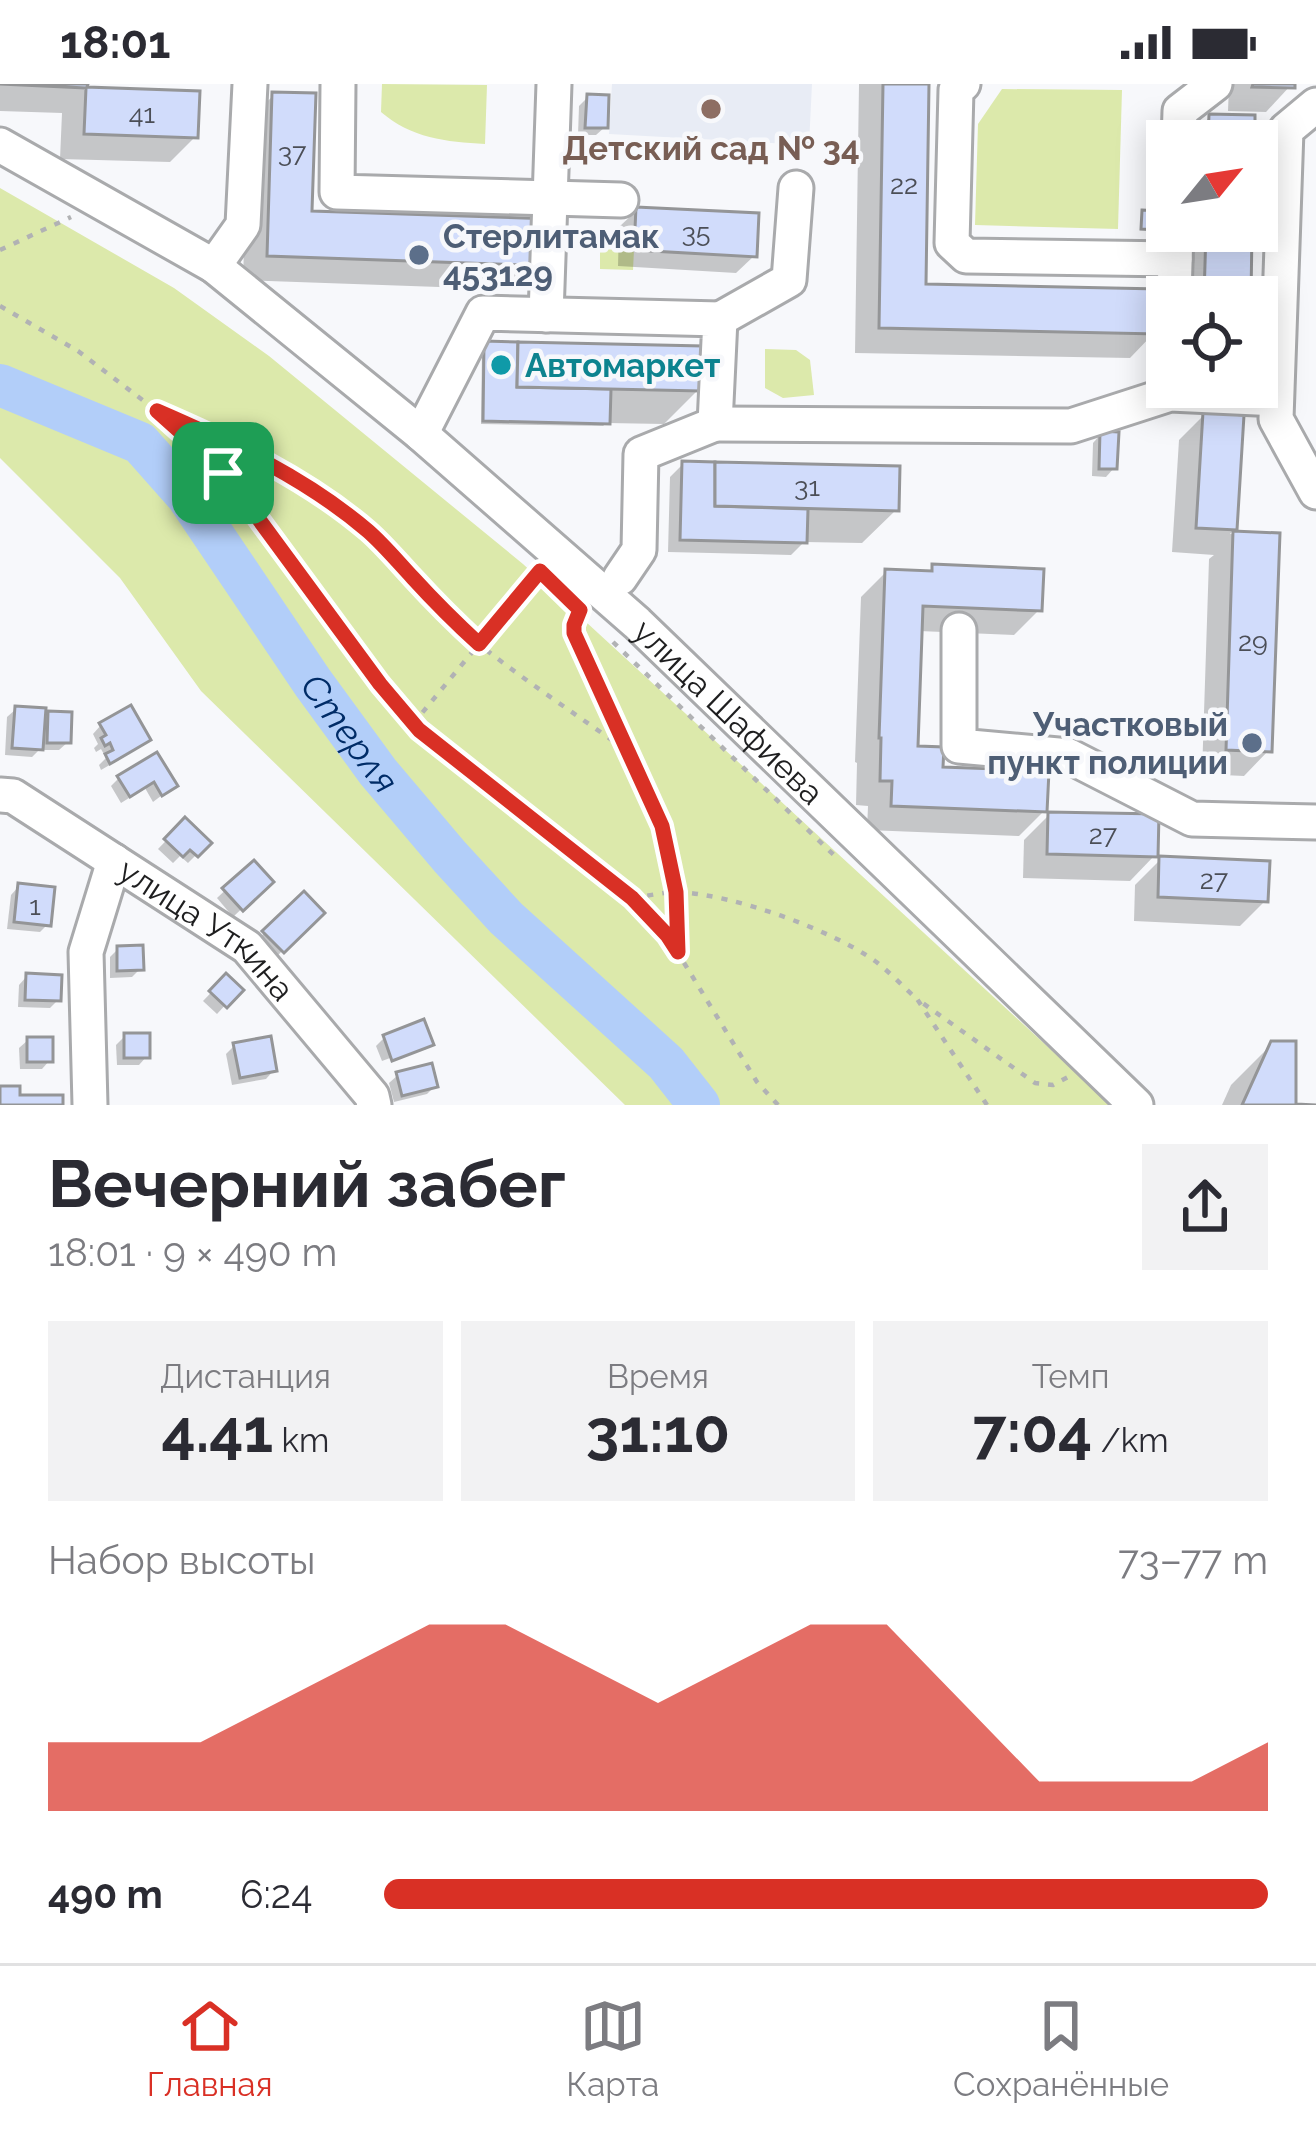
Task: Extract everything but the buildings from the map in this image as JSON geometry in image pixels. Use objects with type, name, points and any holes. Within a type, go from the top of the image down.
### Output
[{"type":"street","points":[[214,266],[243,224],[250,84]]},
{"type":"street","points":[[338,84],[337,192],[621,200]]},
{"type":"street","points":[[546,315],[554,84]]},
{"type":"street","points":[[963,84],[956,90],[952,243],[967,256],[1146,247]]},
{"type":"street","points":[[1180,120],[1180,111],[1215,84]]},
{"type":"street","points":[[1278,345],[1286,130],[1316,105]]},
{"type":"street","name":"улица Шафиева","points":[[0,146],[214,266],[421,434],[638,623],[1136,1105]]},
{"type":"street","points":[[421,434],[483,313],[720,320],[789,280],[796,188]]},
{"type":"street","points":[[715,424],[720,320]]},
{"type":"street","points":[[620,578],[639,550],[641,454],[715,424],[1071,426],[1146,399]]},
{"type":"street","points":[[1276,408],[1276,419],[1316,492]]},
{"type":"street","points":[[959,630],[959,746],[1069,756],[1192,819],[1316,822]]},
{"type":"street","name":"улица Уткина","points":[[0,795],[14,796],[247,947],[372,1096],[374,1105]]},
{"type":"street","points":[[90,1105],[86,952],[114,861]]},
{"type":"path","points":[[0,250],[75,216],[56,205]]},
{"type":"path","points":[[0,306],[78,351],[205,454],[413,724],[632,898],[667,935],[757,1082],[778,1105]]},
{"type":"path","points":[[157,411],[228,442],[349,516],[479,644],[630,753]]},
{"type":"path","points":[[413,724],[540,571]]},
{"type":"path","points":[[580,610],[574,633],[662,826],[676,892],[678,952]]},
{"type":"path","points":[[613,642],[843,863]]},
{"type":"path","points":[[632,898],[676,892],[719,897],[830,936],[874,961],[917,999],[1035,1083],[1053,1084],[1070,1076],[1087,1058]]},
{"type":"path","points":[[917,999],[987,1105]]},
{"type":"shaded area","name":"Детский сад № 34","points":[[612,84],[812,84],[809,145],[609,134]]},
{"type":"green space","points":[[382,84],[487,85],[485,144],[430,137],[404,128],[381,112]]},
{"type":"green space","points":[[1002,89],[1122,90],[1118,229],[975,225],[978,124]]},
{"type":"green space","points":[[0,188],[174,288],[269,356],[523,564],[1111,1105],[625,1105],[201,691],[120,578],[0,458]]},
{"type":"green space","points":[[600,249],[634,250],[633,270],[600,269]]},
{"type":"green space","points":[[765,349],[796,350],[810,360],[814,395],[783,398],[765,388]]},
{"type":"waterway","name":"Стерля","points":[[0,385],[140,443],[187,496],[378,772],[506,918],[666,1063],[699,1105]]},
{"type":"place","name":"Детский сад № 34","points":[[711,109]]},
{"type":"place","name":"Стерлитамак 453129","points":[[419,255]]},
{"type":"place","name":"Автомаркет","points":[[501,365]]},
{"type":"place","name":"Участковый пункт полиции","points":[[1252,743]]},
{"type":"route","points":[[157,411],[228,442],[349,516],[479,644],[540,571],[580,610],[574,633],[662,826],[676,892],[678,952],[632,898],[413,724],[223,473],[157,411]]}]
